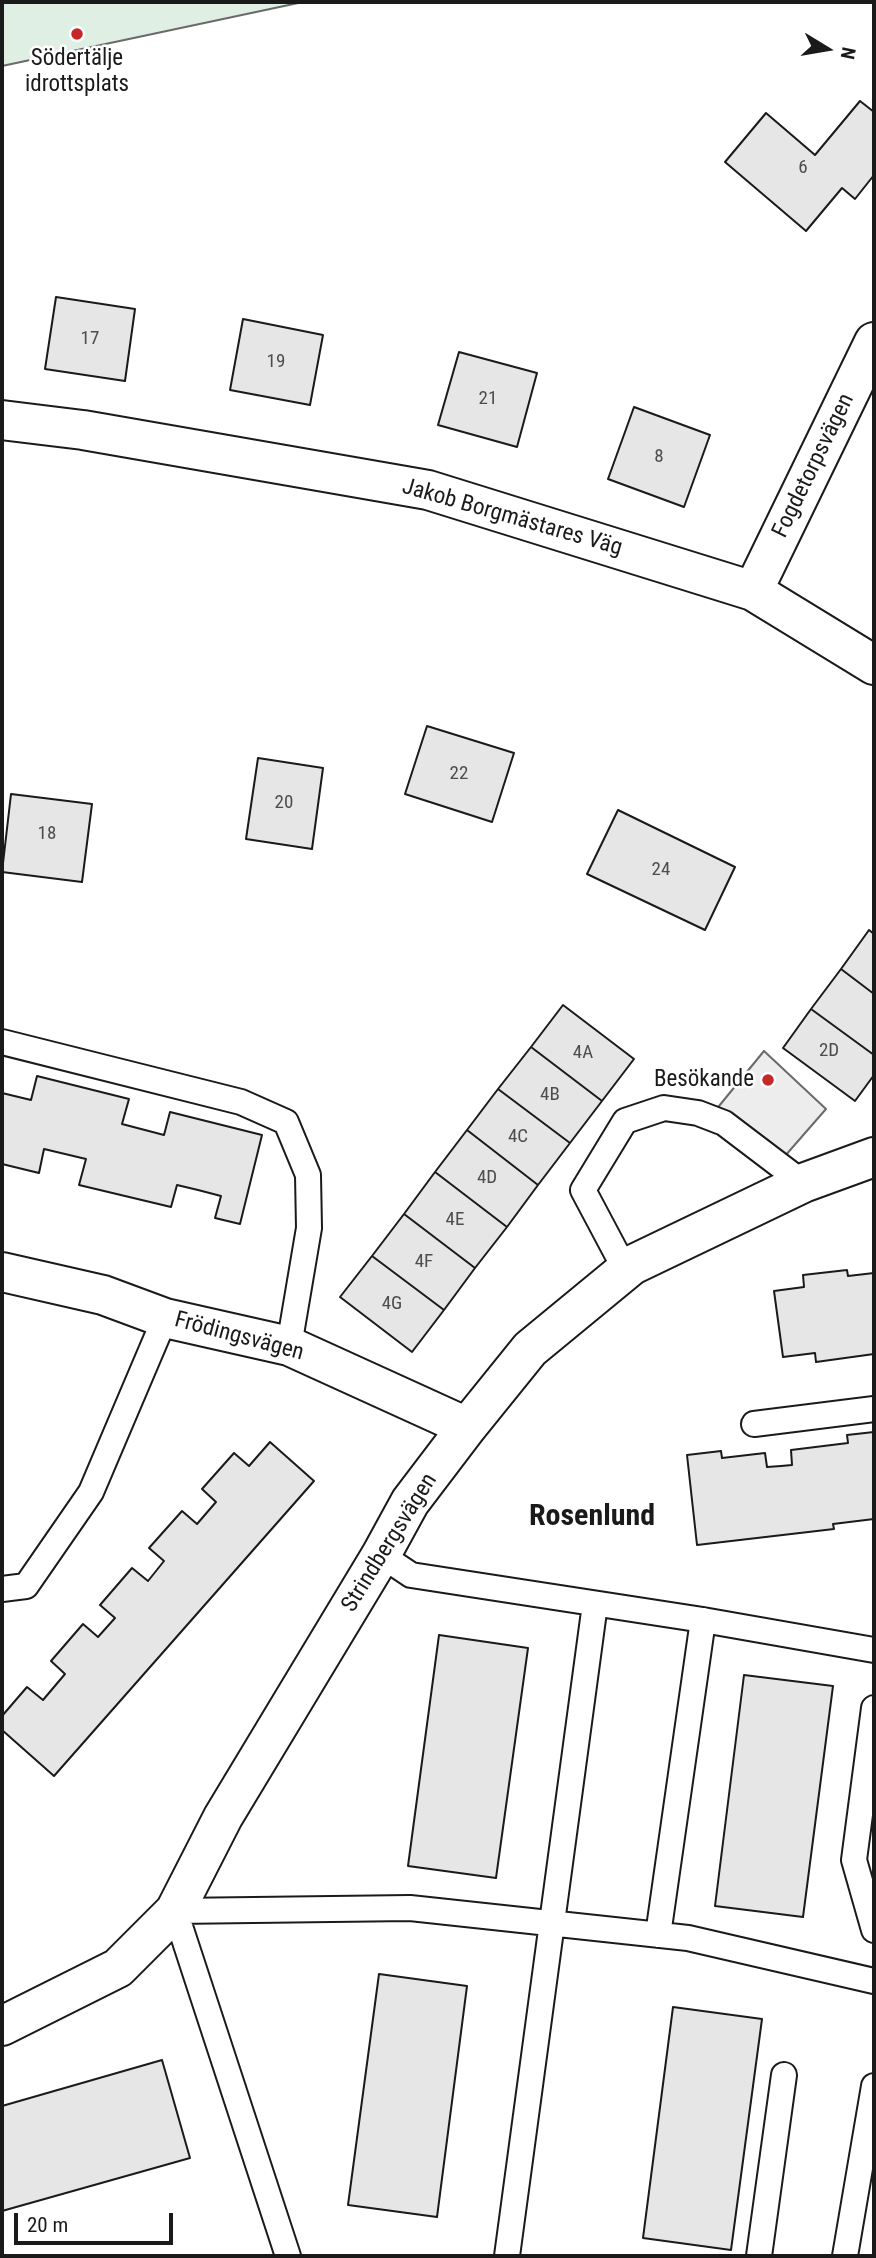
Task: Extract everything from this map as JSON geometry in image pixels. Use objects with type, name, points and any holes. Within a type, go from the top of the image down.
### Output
[{"type":"street","name":"Fogdetorpsvägen","points":[[753,591],[874,342]]},
{"type":"street","name":"Jakob Borgmästares Väg","points":[[2,420],[83,430],[428,490],[753,591],[874,665]]},
{"type":"street","name":"Strindbergsvägen","points":[[2,2025],[118,1968],[175,1911],[223,1817],[410,1503],[530,1349],[632,1265],[803,1183],[874,1157]]},
{"type":"street","name":"Frödingsvägen","points":[[2,1272],[103,1295],[165,1318],[289,1346],[467,1427]]},
{"type":"lane","points":[[2,1042],[241,1102],[286,1122],[308,1175],[309,1228],[289,1346]]},
{"type":"lane","points":[[626,1271],[583,1190],[625,1121],[664,1108],[698,1113],[724,1123],[803,1183]]},
{"type":"lane","points":[[2,1589],[26,1586],[91,1492],[165,1318]]},
{"type":"lane","points":[[754,1424],[874,1409]]},
{"type":"lane","points":[[380,1555],[411,1575],[702,1620],[874,1650]]},
{"type":"lane","points":[[507,2256],[595,1604]]},
{"type":"lane","points":[[658,1935],[702,1620]]},
{"type":"lane","points":[[874,1709],[854,1860],[874,1930]]},
{"type":"lane","points":[[288,2256],[175,1911],[410,1908],[688,1938],[874,1981]]},
{"type":"lane","points":[[759,2256],[784,2075]]},
{"type":"lane","points":[[845,2256],[874,2086]]},
{"type":"green space","name":"Södertälje idrottsplats","points":[[2,2],[303,2],[2,66]]},
{"type":"shaded area","name":"Besökande","points":[[764,1051],[826,1109],[778,1164],[710,1117]]},
{"type":"building","points":[[860,101],[874,112],[874,175],[855,199],[842,188],[806,231],[725,162],[766,113],[815,155]]},
{"type":"building","points":[[56,297],[135,309],[125,381],[45,369]]},
{"type":"building","points":[[243,319],[323,335],[310,405],[230,390]]},
{"type":"building","points":[[459,352],[537,373],[517,447],[438,425]]},
{"type":"building","points":[[634,407],[710,435],[684,507],[608,479]]},
{"type":"building","points":[[427,726],[514,753],[492,822],[405,794]]},
{"type":"building","points":[[258,758],[323,768],[312,849],[246,839]]},
{"type":"building","points":[[11,794],[92,804],[82,882],[2,872]]},
{"type":"building","points":[[618,810],[735,867],[705,930],[587,874]]},
{"type":"building","points":[[869,930],[874,934],[874,994],[841,969]]},
{"type":"building","points":[[841,969],[874,994],[874,1055],[811,1009]]},
{"type":"building","points":[[563,1005],[634,1059],[602,1101],[531,1047]]},
{"type":"building","points":[[811,1009],[874,1055],[874,1075],[855,1101],[783,1048]]},
{"type":"building","points":[[531,1047],[602,1101],[570,1143],[498,1089]]},
{"type":"building","points":[[37,1076],[129,1099],[122,1124],[164,1135],[170,1112],[262,1135],[240,1224],[215,1218],[221,1196],[198,1190],[177,1185],[171,1207],[79,1185],[86,1159],[44,1149],[39,1173],[2,1164],[2,1093],[31,1100]]},
{"type":"building","points":[[498,1089],[570,1143],[538,1185],[467,1130]]},
{"type":"building","points":[[467,1130],[538,1185],[507,1227],[435,1172]]},
{"type":"building","points":[[435,1172],[507,1227],[475,1268],[404,1214]]},
{"type":"building","points":[[404,1214],[475,1268],[444,1310],[372,1256]]},
{"type":"building","points":[[372,1256],[444,1310],[412,1352],[340,1297]]},
{"type":"building","points":[[847,1270],[848,1276],[874,1273],[874,1354],[816,1362],[815,1353],[783,1357],[774,1291],[804,1287],[803,1275]]},
{"type":"building","points":[[874,1432],[874,1519],[833,1524],[834,1529],[697,1545],[687,1455],[721,1451],[722,1458],[765,1453],[767,1467],[792,1465],[791,1450],[848,1443],[847,1435]]},
{"type":"building","points":[[270,1442],[314,1481],[54,1776],[2,1730],[2,1716],[27,1687],[43,1700],[65,1674],[51,1661],[83,1624],[98,1637],[115,1618],[100,1605],[132,1568],[148,1581],[164,1561],[149,1548],[182,1511],[197,1524],[216,1502],[202,1489],[234,1453],[249,1466]]},
{"type":"building","points":[[439,1635],[528,1648],[496,1878],[408,1866]]},
{"type":"building","points":[[744,1675],[833,1686],[803,1917],[715,1906]]},
{"type":"building","points":[[379,1974],[467,1986],[437,2217],[348,2205]]},
{"type":"building","points":[[673,2007],[762,2019],[731,2250],[643,2238]]},
{"type":"building","points":[[162,2060],[190,2158],[2,2211],[2,2106]]},
{"type":"place","name":"Södertälje idrottsplats","points":[[77,34]]},
{"type":"place","name":"Besökande","points":[[768,1080]]},
{"type":"district","name":"Rosenlund","points":[[592,1517]]}]
